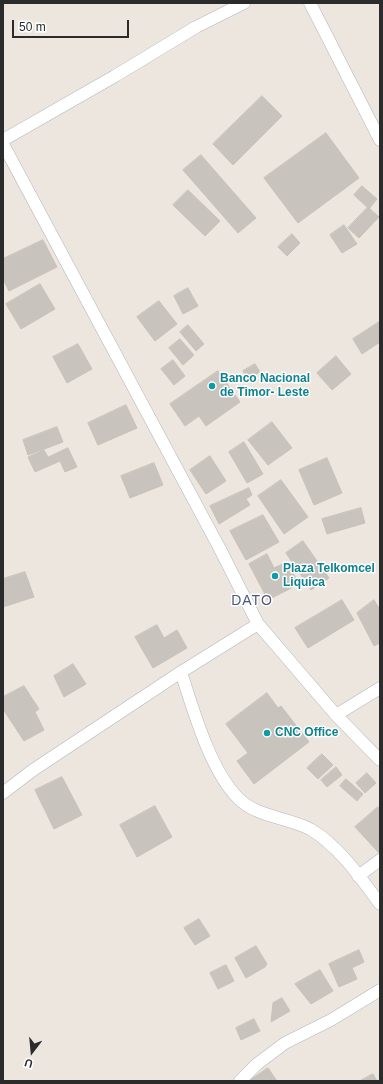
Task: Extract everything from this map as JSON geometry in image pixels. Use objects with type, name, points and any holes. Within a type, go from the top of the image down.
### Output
[{"type":"street","points":[[3,140],[116,76],[196,27],[244,3]]},
{"type":"street","points":[[310,3],[380,140]]},
{"type":"street","points":[[3,144],[217,542],[258,624],[336,715],[380,760]]},
{"type":"street","points":[[3,793],[33,770],[181,672],[258,624]]},
{"type":"street","points":[[181,672],[204,739],[225,783],[239,799],[255,810],[309,829],[332,845],[380,904]]},
{"type":"street","points":[[336,715],[380,688]]},
{"type":"street","points":[[358,876],[380,860]]},
{"type":"street","points":[[240,1081],[257,1064],[285,1043],[331,1020],[380,990]]},
{"type":"building","points":[[262,96],[282,116],[233,165],[213,144]]},
{"type":"building","points":[[326,133],[359,178],[298,223],[264,178]]},
{"type":"building","points":[[201,155],[256,218],[238,233],[183,170]]},
{"type":"building","points":[[362,186],[377,199],[369,209],[354,195]]},
{"type":"building","points":[[188,190],[220,221],[205,236],[173,205]]},
{"type":"building","points":[[368,207],[379,217],[359,238],[348,228]]},
{"type":"building","points":[[344,225],[357,244],[342,253],[330,235]]},
{"type":"building","points":[[292,234],[300,243],[287,256],[278,247]]},
{"type":"building","points":[[43,240],[57,267],[9,291],[3,279],[3,259]]},
{"type":"building","points":[[40,284],[55,309],[21,329],[6,304]]},
{"type":"building","points":[[188,288],[198,306],[183,314],[174,296]]},
{"type":"building","points":[[159,301],[177,324],[155,341],[137,317]]},
{"type":"building","points":[[379,322],[380,342],[362,354],[353,339]]},
{"type":"building","points":[[188,325],[204,344],[196,351],[180,332]]},
{"type":"building","points":[[180,339],[194,355],[183,365],[169,348]]},
{"type":"building","points":[[78,344],[92,369],[67,383],[53,357]]},
{"type":"building","points":[[336,356],[351,374],[332,390],[317,373]]},
{"type":"building","points":[[173,360],[185,376],[174,385],[161,369]]},
{"type":"building","points":[[255,364],[260,372],[248,379],[243,371]]},
{"type":"building","name":"Banco Nacional de Timor- Leste","points":[[218,371],[240,402],[206,426],[199,416],[185,426],[170,404]]},
{"type":"building","points":[[126,405],[137,428],[98,445],[88,423]]},
{"type":"building","points":[[272,422],[292,448],[268,465],[248,440]]},
{"type":"building","points":[[57,427],[63,442],[28,455],[23,440]]},
{"type":"building","points":[[244,442],[263,474],[247,483],[229,452]]},
{"type":"building","points":[[68,448],[77,467],[65,472],[60,461],[35,472],[28,457],[44,450],[48,457]]},
{"type":"building","points":[[210,456],[226,481],[206,494],[190,470]]},
{"type":"building","points":[[327,458],[342,493],[314,505],[299,470]]},
{"type":"building","points":[[154,463],[163,485],[130,498],[121,476]]},
{"type":"building","points":[[281,480],[308,517],[284,534],[258,496]]},
{"type":"building","points":[[249,488],[252,495],[246,499],[250,505],[219,524],[210,506]]},
{"type":"building","points":[[361,508],[365,523],[327,534],[322,519]]},
{"type":"building","points":[[263,515],[279,542],[246,560],[230,531]]},
{"type":"building","points":[[303,541],[329,578],[311,590],[286,553]]},
{"type":"building","name":"Plaza Telkomcel Liquica","points":[[267,554],[274,568],[287,562],[299,584],[268,600],[249,564]]},
{"type":"building","points":[[25,572],[34,597],[3,607],[3,579]]},
{"type":"building","points":[[342,600],[354,620],[308,648],[295,628]]},
{"type":"building","points":[[374,600],[380,610],[380,643],[374,646],[357,613]]},
{"type":"building","points":[[157,625],[164,638],[177,630],[187,648],[153,668],[135,637]]},
{"type":"building","points":[[73,664],[86,684],[64,697],[54,676]]},
{"type":"building","points":[[24,686],[39,709],[35,712],[44,730],[24,741],[3,709],[3,697]]},
{"type":"building","name":"CNC Office","points":[[267,693],[278,708],[281,706],[309,742],[254,784],[237,761],[248,753],[226,724]]},
{"type":"building","points":[[322,754],[333,765],[318,779],[307,768]]},
{"type":"building","points":[[336,767],[342,775],[327,787],[321,780]]},
{"type":"building","points":[[367,773],[376,783],[365,793],[356,783]]},
{"type":"building","points":[[62,777],[82,815],[54,829],[35,790]]},
{"type":"building","points":[[346,779],[363,794],[357,801],[340,786]]},
{"type":"building","points":[[155,806],[172,837],[137,857],[120,825]]},
{"type":"building","points":[[378,807],[380,809],[379,853],[355,827]]},
{"type":"building","points":[[199,919],[210,936],[195,945],[184,928]]},
{"type":"building","points":[[256,946],[267,964],[265,967],[246,978],[235,958]]},
{"type":"building","points":[[359,950],[364,962],[352,968],[357,979],[339,987],[329,964]]},
{"type":"building","points":[[226,965],[234,981],[218,989],[210,973]]},
{"type":"building","points":[[320,970],[333,991],[311,1004],[295,984]]},
{"type":"building","points":[[282,998],[290,1011],[271,1022],[273,1003]]},
{"type":"building","points":[[254,1019],[260,1031],[241,1040],[236,1028]]},
{"type":"building","points":[[268,1068],[277,1081],[249,1081]]},
{"type":"building","points":[[373,1074],[377,1081],[360,1081]]},
{"type":"place","name":"Banco Nacional de Timor- Leste","points":[[212,386]]},
{"type":"place","name":"Plaza Telkomcel Liquica","points":[[275,576]]},
{"type":"place","name":"CNC Office","points":[[267,733]]},
{"type":"district","name":"DATO","points":[[252,601]]}]
